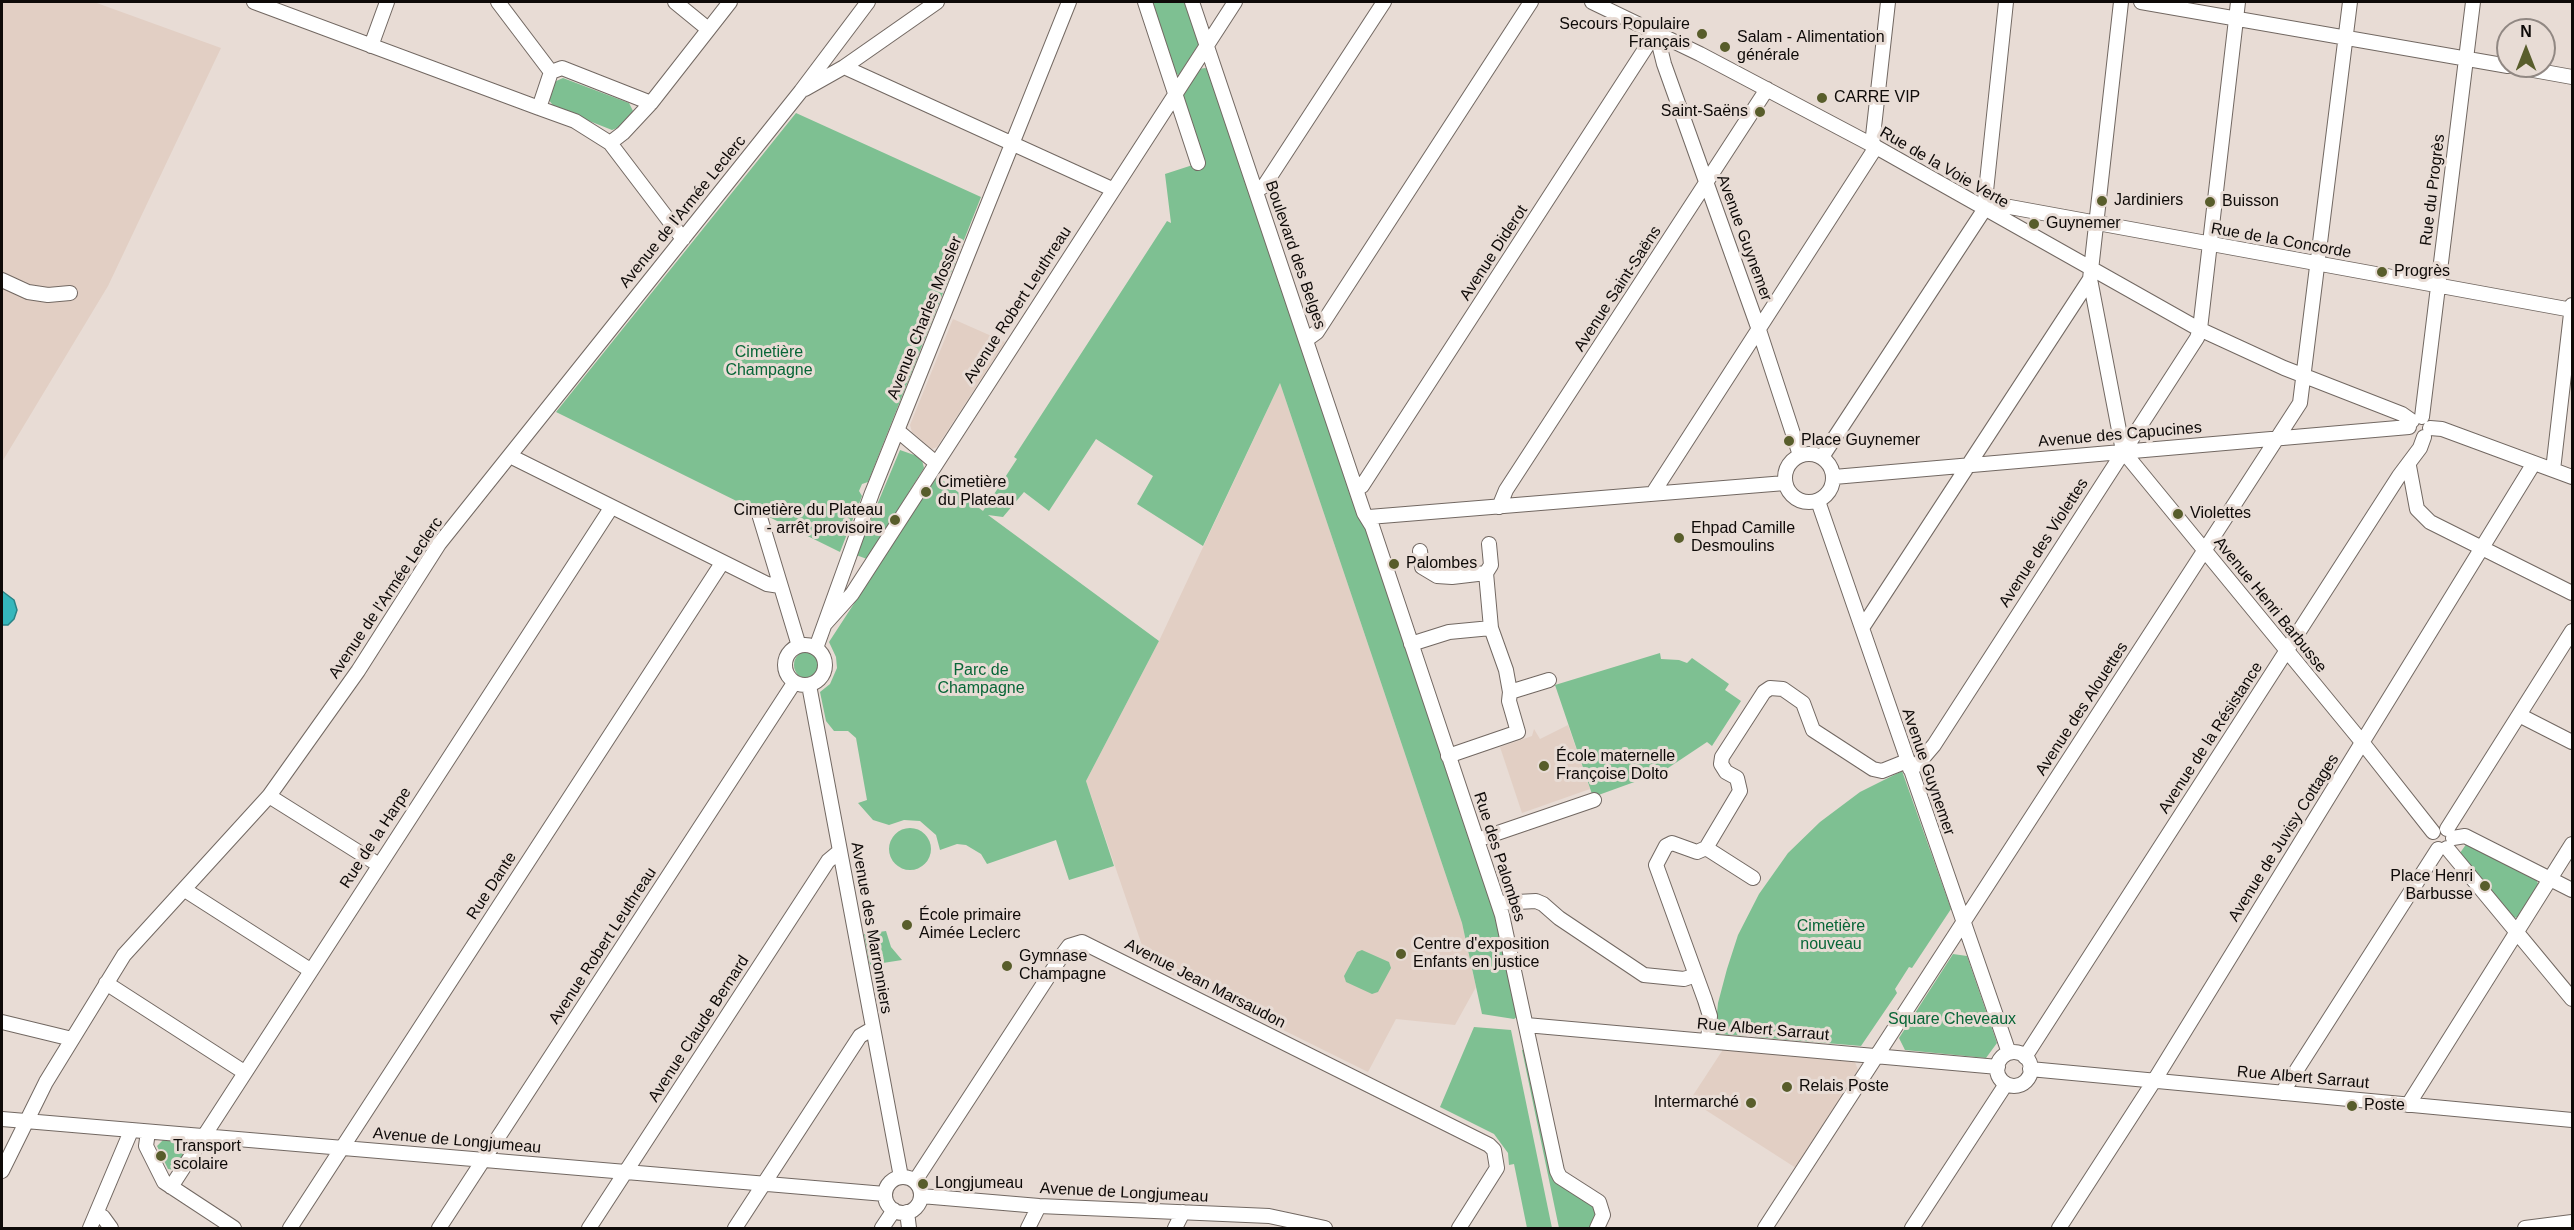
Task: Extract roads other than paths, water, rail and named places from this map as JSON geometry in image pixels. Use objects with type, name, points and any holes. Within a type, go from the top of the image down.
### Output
[{"type":"street","points":[[254,2],[285,7],[371,46],[575,121],[610,143],[683,240]]},
{"type":"street","points":[[371,46],[387,2]]},
{"type":"street","points":[[498,2],[551,72]]},
{"type":"street","points":[[675,2],[708,29]]},
{"type":"street","points":[[610,143],[623,133],[651,103],[730,2]]},
{"type":"street","name":"Avenue de l'Armée Leclerc","points":[[2,1171],[26,1121],[72,1039],[124,955],[269,796],[357,671],[439,544],[801,91],[868,2]]},
{"type":"street","points":[[801,91],[844,68],[937,2]]},
{"type":"street","name":"Avenue Charles Mossler","points":[[816,648],[837,584],[1069,2]]},
{"type":"street","points":[[1145,2],[1198,163]]},
{"type":"street","name":"Boulevard des Belges","points":[[1192,2],[1364,513],[1369,517]]},
{"type":"street","name":"Avenue Robert Leuthreau","points":[[825,624],[852,594],[1235,2]]},
{"type":"street","points":[[1256,191],[1264,186],[1384,2]]},
{"type":"street","points":[[1306,340],[1317,332],[1531,2]]},
{"type":"street","name":"Rue de la Voie Verte","points":[[1592,2],[1656,32],[1874,146],[2090,274],[2200,329],[2305,376],[2402,414],[2419,426],[2442,429],[2572,477]]},
{"type":"street","points":[[1653,493],[1759,330],[1874,146],[1888,2]]},
{"type":"street","points":[[1822,457],[1984,210],[2006,2]]},
{"type":"street","points":[[1862,628],[2090,274],[2121,2]]},
{"type":"street","points":[[2141,2],[2496,64]]},
{"type":"street","points":[[2200,329],[2238,2]]},
{"type":"street","name":"Avenue des Alouettes","points":[[1765,1228],[2300,403],[2350,2]]},
{"type":"street","name":"Rue du Progrès","points":[[2419,426],[2439,287],[2473,2]]},
{"type":"street","name":"Avenue Guynemer","points":[[1656,32],[1664,64],[1759,330],[1800,455]]},
{"type":"street","name":"Avenue Diderot","points":[[1357,489],[1362,486],[1656,32]]},
{"type":"street","points":[[551,72],[562,68],[651,103]]},
{"type":"street","points":[[844,68],[1112,189]]},
{"type":"street","points":[[539,108],[551,72]]},
{"type":"street","points":[[2556,73],[2572,76]]},
{"type":"street","name":"Avenue Saint-Saëns","points":[[1499,507],[1506,490],[1767,90]]},
{"type":"street","name":"Rue de la Concorde","points":[[1984,210],[2010,207],[2572,310]]},
{"type":"street","name":"Avenue Henri Barbusse","points":[[2090,274],[2123,451],[2433,832],[2437,829],[2446,841]]},
{"type":"street","points":[[2,280],[28,292],[48,295],[70,293]]},
{"type":"street","points":[[2553,470],[2572,305]]},
{"type":"street","name":"Avenue des Violettes","points":[[1908,765],[1917,765],[1934,745],[2197,338],[2200,329]]},
{"type":"street","name":"Avenue des Capucines","points":[[1834,477],[2419,426]]},
{"type":"street","name":"Avenue de la Résistance","points":[[2028,1063],[2287,651],[2399,476],[2409,466],[2423,443],[2419,426]]},
{"type":"street","points":[[898,431],[936,463]]},
{"type":"street","points":[[1813,453],[1822,457],[1830,466],[1834,477],[1830,491],[1818,501],[1808,502],[1793,496],[1785,483],[1786,468],[1790,462],[1800,455],[1813,453]]},
{"type":"street","points":[[510,456],[722,563],[767,584],[780,586]]},
{"type":"street","name":"Avenue de Juvisy Cottages","points":[[2059,1228],[2154,1081],[2534,463]]},
{"type":"street","points":[[2409,466],[2418,511],[2430,522],[2572,593]]},
{"type":"street","points":[[1369,517],[1785,483]]},
{"type":"street","name":"Avenue Guynemer","points":[[1818,501],[2009,1053]]},
{"type":"street","name":"Rue de la Harpe","points":[[171,1187],[611,508]]},
{"type":"street","points":[[759,514],[799,646]]},
{"type":"street","name":"Rue des Palombes","points":[[1369,517],[1498,903],[1557,1171],[1560,1176],[1599,1202],[1603,1215],[1597,1228]]},
{"type":"street","points":[[1448,756],[1518,732],[1509,701],[1510,692],[1491,628],[1486,573],[1491,565],[1489,544]]},
{"type":"street","points":[[1420,551],[1422,567],[1437,576],[1452,577],[1486,573]]},
{"type":"street","name":"Rue Dante","points":[[290,1228],[722,563]]},
{"type":"street","points":[[1411,644],[1449,632],[1491,628]]},
{"type":"street","points":[[2282,1093],[2446,841],[2519,715],[2572,631]]},
{"type":"street","points":[[799,646],[816,648],[824,657],[825,669],[820,680],[809,685],[794,683],[789,678],[785,666],[789,654],[799,646]]},
{"type":"street","points":[[1510,692],[1549,680]]},
{"type":"street","name":"Avenue Robert Leuthreau","points":[[439,1228],[794,683]]},
{"type":"street","name":"Avenue des Marronniers","points":[[809,685],[901,1177]]},
{"type":"street","points":[[1708,1041],[1710,1016],[1656,865],[1666,846],[1672,843],[1697,852],[1706,848],[1740,791],[1737,778],[1726,772],[1721,764],[1722,757],[1764,692],[1770,688],[1783,689],[1803,703],[1813,730],[1873,769],[1882,771],[1908,765]]},
{"type":"street","points":[[2519,715],[2572,742]]},
{"type":"street","points":[[269,796],[379,865]]},
{"type":"street","points":[[1477,840],[1594,800]]},
{"type":"street","points":[[2446,841],[2465,836],[2572,890]]},
{"type":"street","points":[[2446,841],[2572,999]]},
{"type":"street","points":[[2408,1105],[2572,844]]},
{"type":"street","points":[[1706,848],[1753,878]]},
{"type":"street","name":"Avenue Claude Bernard","points":[[588,1228],[828,861],[840,851]]},
{"type":"street","points":[[185,890],[310,970]]},
{"type":"street","points":[[1498,903],[1536,901],[1543,904],[1558,918],[1644,975],[1684,979],[1696,975]]},
{"type":"street","name":"Avenue Jean Marsaudon","points":[[915,1181],[1063,954],[1069,946],[1082,942],[1489,1145],[1494,1150],[1497,1168],[1459,1228]]},
{"type":"street","points":[[106,983],[244,1072]]},
{"type":"street","points":[[2,1022],[72,1039]]},
{"type":"street","name":"Rue Albert Sarraut","points":[[1526,1026],[1998,1067]]},
{"type":"street","points":[[735,1228],[860,1036],[872,1029]]},
{"type":"street","points":[[2015,1052],[2028,1063],[2027,1079],[2019,1086],[2006,1083],[1998,1075],[1998,1067],[2003,1057],[2009,1053],[2015,1052]]},
{"type":"street","name":"Rue Albert Sarraut","points":[[2028,1063],[2154,1081],[2572,1120]]},
{"type":"street","points":[[1912,1228],[2006,1083]]},
{"type":"street","name":"Avenue de Longjumeau","points":[[2,1119],[885,1194]]},
{"type":"street","points":[[90,1228],[98,1214],[131,1131]]},
{"type":"street","points":[[147,1132],[146,1146],[160,1175],[171,1187],[234,1228]]},
{"type":"street","points":[[882,1228],[901,1211],[916,1207],[921,1196],[915,1181],[901,1177],[890,1183],[885,1194],[888,1203],[901,1211],[909,1228]]},
{"type":"street","name":"Avenue de Longjumeau","points":[[921,1196],[1039,1206],[1269,1216],[1324,1228]]},
{"type":"street","points":[[1028,1228],[1039,1206]]},
{"type":"street","points":[[1174,1228],[1183,1212]]},
{"type":"street","points":[[98,1214],[111,1228]]},
{"type":"street","points":[[2525,1228],[2572,1222]]},
{"type":"water","points":[[2,591],[14,600],[17,610],[14,619],[8,625],[2,625]]},
{"type":"place","name":"Secours Populaire Français","points":[[1702,34]]},
{"type":"place","name":"Salam - Alimentation générale","points":[[1725,47]]},
{"type":"place","name":"CARRE VIP","points":[[1822,98]]},
{"type":"place","name":"Saint-Saëns","points":[[1760,112]]},
{"type":"place","name":"Jardiniers","points":[[2102,201]]},
{"type":"place","name":"Buisson","points":[[2210,202]]},
{"type":"place","name":"Guynemer","points":[[2034,224]]},
{"type":"place","name":"Progrès","points":[[2382,272]]},
{"type":"place","name":"Place Guynemer","points":[[1789,441]]},
{"type":"place","name":"Cimetière du Plateau","points":[[926,492]]},
{"type":"place","name":"Violettes","points":[[2178,514]]},
{"type":"place","name":"Cimetière du Plateau - arrêt provisoire","points":[[895,520]]},
{"type":"place","name":"Ehpad Camille Desmoulins","points":[[1679,538]]},
{"type":"place","name":"Palombes","points":[[1394,564]]},
{"type":"place","name":"École maternelle Françoise Dolto","points":[[1544,766]]},
{"type":"place","name":"Place Henri Barbusse","points":[[2485,886]]},
{"type":"place","name":"École primaire Aimée Leclerc","points":[[907,925]]},
{"type":"place","name":"Centre d'exposition Enfants en justice","points":[[1401,954]]},
{"type":"place","name":"Gymnase Champagne","points":[[1007,966]]},
{"type":"place","name":"Relais Poste","points":[[1787,1087]]},
{"type":"place","name":"Intermarché","points":[[1751,1103]]},
{"type":"place","name":"Poste","points":[[2352,1106]]},
{"type":"place","name":"Transport scolaire","points":[[161,1156]]},
{"type":"place","name":"Longjumeau","points":[[923,1184]]},
{"type":"park label","name":"Cimetière Champagne","points":[[769,362]]},
{"type":"park label","name":"Parc de Champagne","points":[[981,680]]},
{"type":"park label","name":"Cimetière nouveau","points":[[1831,936]]},
{"type":"park label","name":"Square Cheveaux","points":[[1952,1020]]}]
